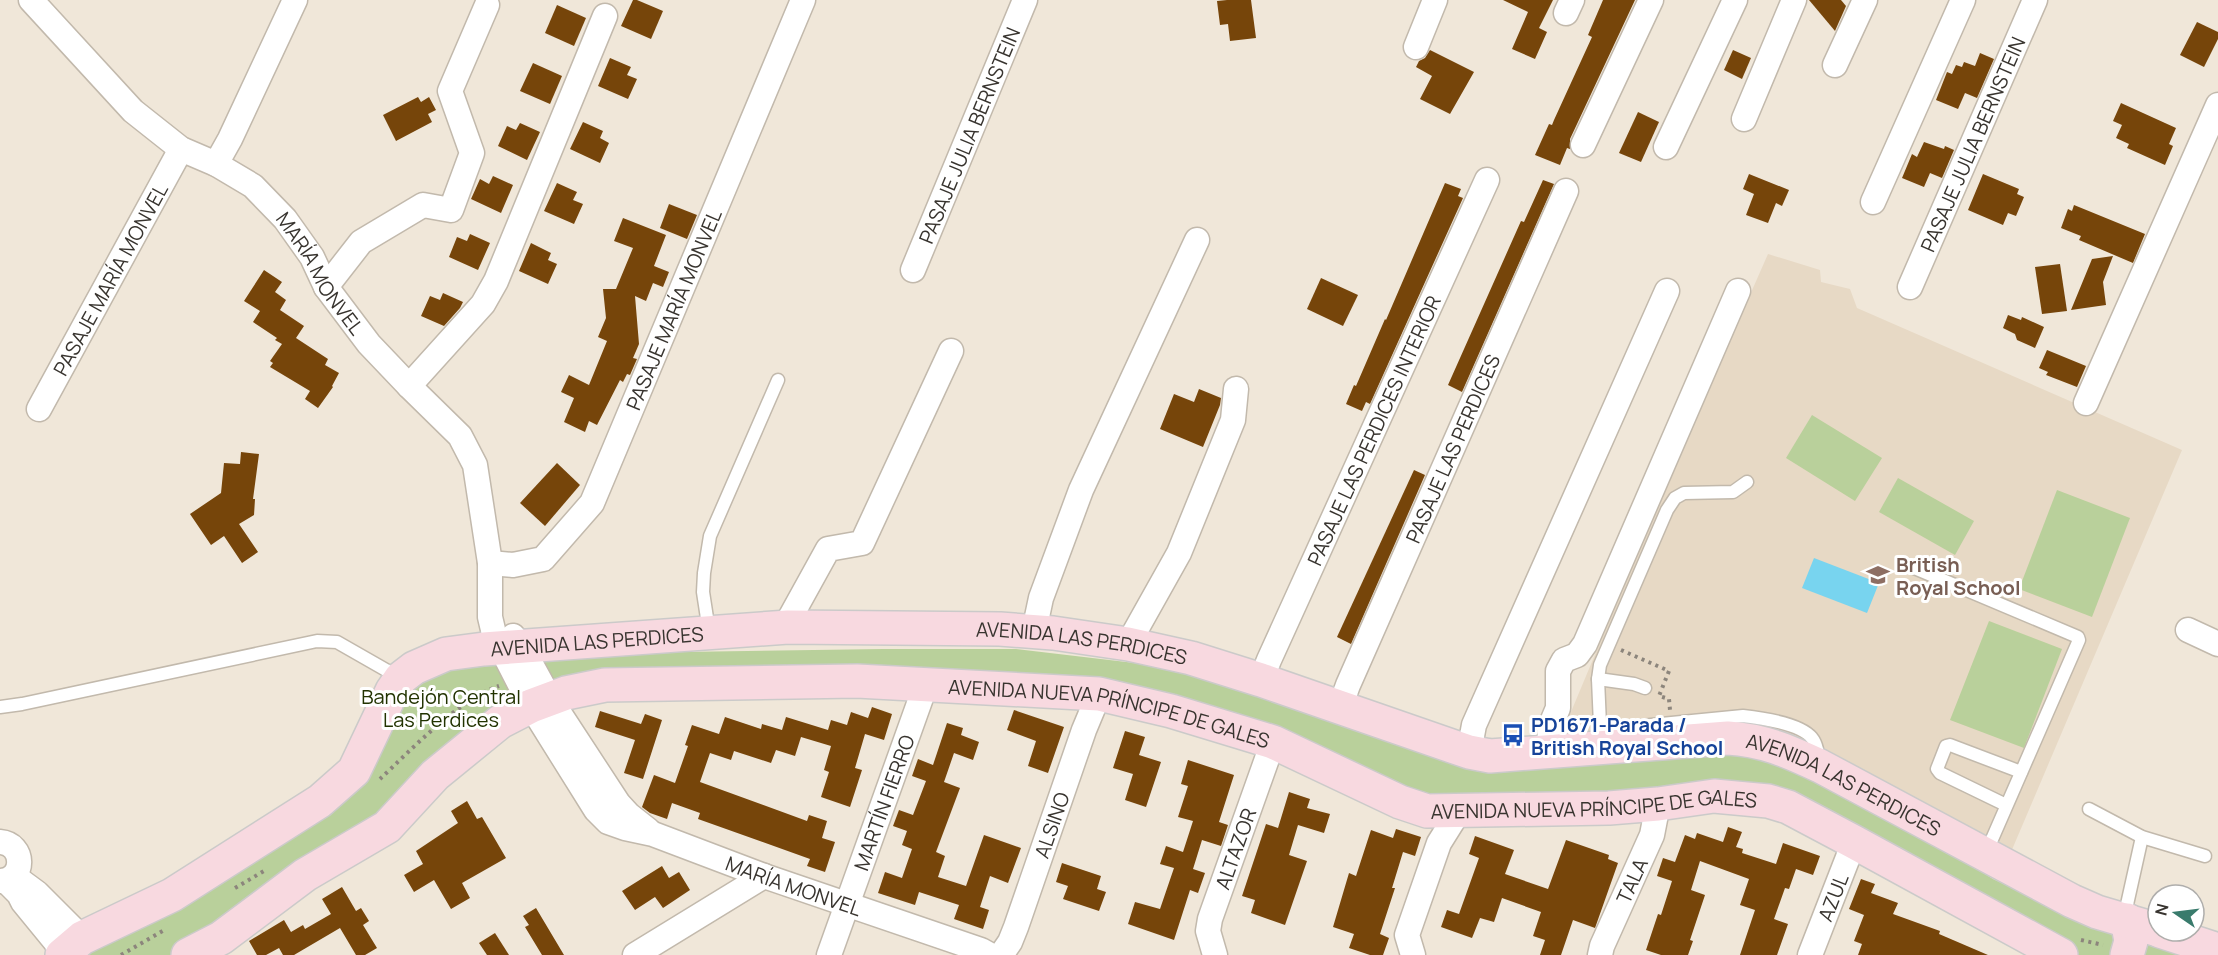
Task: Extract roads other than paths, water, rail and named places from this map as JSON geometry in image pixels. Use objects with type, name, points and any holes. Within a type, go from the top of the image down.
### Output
[{"type":"main road","name":"AVENIDA LAS PERDICES","points":[[69,949],[172,895],[320,801],[354,771],[392,691],[401,678],[414,668],[446,654],[503,637],[710,632],[788,627],[1034,631],[1128,644],[1191,658],[1469,752],[1490,756],[1549,752],[1600,740],[1752,739],[1782,748],[1820,766],[2072,901],[2097,912],[2126,937],[2146,933]]},
{"type":"main road","name":"AVENIDA NUEVA PRÍNCIPE DE GALES","points":[[188,955],[226,946],[305,875],[387,827],[435,775],[532,695],[566,693],[626,684],[857,681],[1099,694],[1171,711],[1273,742],[1414,808],[1426,810],[1610,808],[1714,796],[1757,799],[1788,807],[2067,947]]},
{"type":"main road","name":"AVENIDA LAS PERDICES","points":[[2196,943],[2218,950]]},
{"type":"street","name":"MARÍA MONVEL","points":[[31,0],[133,111],[180,149],[216,164],[253,186],[285,219],[312,257],[326,286],[369,344],[460,436],[475,465],[503,637],[532,695],[596,810],[608,822],[653,834],[764,876],[936,934],[990,955]]},
{"type":"street","points":[[216,164],[296,0]]},
{"type":"street","name":"PASAJE MARÍA MONVEL","points":[[490,563],[513,565],[543,559],[592,503],[803,0]]},
{"type":"street","name":"PASAJE JULIA BERNSTEIN","points":[[913,270],[1025,0]]},
{"type":"street","points":[[1416,47],[1435,0]]},
{"type":"street","points":[[1583,145],[1651,0]]},
{"type":"street","points":[[1666,147],[1735,0]]},
{"type":"street","points":[[1744,119],[1794,0]]},
{"type":"street","points":[[1835,65],[1865,0]]},
{"type":"street","points":[[1874,202],[1963,0]]},
{"type":"street","name":"PASAJE JULIA BERNSTEIN","points":[[1910,288],[2035,0]]},
{"type":"street","points":[[326,286],[361,242],[423,205],[451,210],[472,153],[450,91],[487,4]]},
{"type":"street","points":[[409,386],[483,304],[496,281],[605,16]]},
{"type":"street","points":[[2086,404],[2218,105]]},
{"type":"street","name":"PASAJE MARÍA MONVEL","points":[[39,409],[180,149]]},
{"type":"street","name":"PASAJE LAS PERDICES INTERIOR","points":[[1261,680],[1487,180]]},
{"type":"street","name":"PASAJE LAS PERDICES","points":[[1340,707],[1566,191]]},
{"type":"street","points":[[1034,631],[1041,598],[1081,490],[1197,240]]},
{"type":"street","points":[[1469,752],[1473,725],[1667,291]]},
{"type":"street","points":[[1549,752],[1550,727],[1558,708],[1558,671],[1564,660],[1577,655],[1585,644],[1738,291]]},
{"type":"street","points":[[788,627],[791,616],[828,549],[862,543],[951,351]]},
{"type":"street","points":[[1128,644],[1179,553],[1233,420],[1236,389]]},
{"type":"street","points":[[2188,630],[2218,644]]},
{"type":"street","name":"MARÍA MONVEL","points":[[503,637],[532,695]]},
{"type":"street","name":"MARTÍN FIERRO","points":[[829,955],[926,684]]},
{"type":"street","name":"ALSINO","points":[[1001,955],[1010,942],[1084,730],[1099,694]]},
{"type":"street","name":"ALTAZOR","points":[[1215,955],[1208,931],[1210,919],[1273,742]]},
{"type":"street","name":"TALA","points":[[1600,955],[1652,835],[1658,804]]},
{"type":"street","points":[[1413,955],[1407,935],[1439,843],[1459,811]]},
{"type":"street","points":[[0,842],[7,842],[15,848],[20,857],[19,867],[7,879],[37,893],[69,949]]},
{"type":"street","name":"AZUL","points":[[1810,955],[1854,842]]},
{"type":"street","points":[[635,955],[764,876]]},
{"type":"street","name":"MARÍA MONVEL","points":[[936,934],[961,955]]},
{"type":"lane","points":[[710,632],[703,592],[710,536],[778,380]]},
{"type":"lane","points":[[1600,740],[1598,679],[1600,665],[1667,510],[1675,498],[1684,493],[1733,492],[1747,482]]},
{"type":"lane","points":[[1912,567],[2078,637],[2078,643],[1985,854]]},
{"type":"lane","points":[[0,706],[22,704],[317,641],[337,642],[401,678]]},
{"type":"lane","points":[[1598,679],[1634,684],[1645,688]]},
{"type":"lane","points":[[2006,805],[1940,773],[1938,769],[1946,746],[1950,745],[2021,772]]},
{"type":"lane","points":[[2089,809],[2142,837],[2205,856]]},
{"type":"lane","points":[[2126,937],[2142,837]]},
{"type":"water","points":[[1814,558],[1879,583],[1867,613],[1802,588]]},
{"type":"place","name":"British Royal School","points":[[1878,575]]},
{"type":"place","name":"PD1671-Parada / British Royal School","points":[[1513,735]]},
{"type":"park label","name":"Bandejón Central Las Perdices","points":[[441,708]]}]
